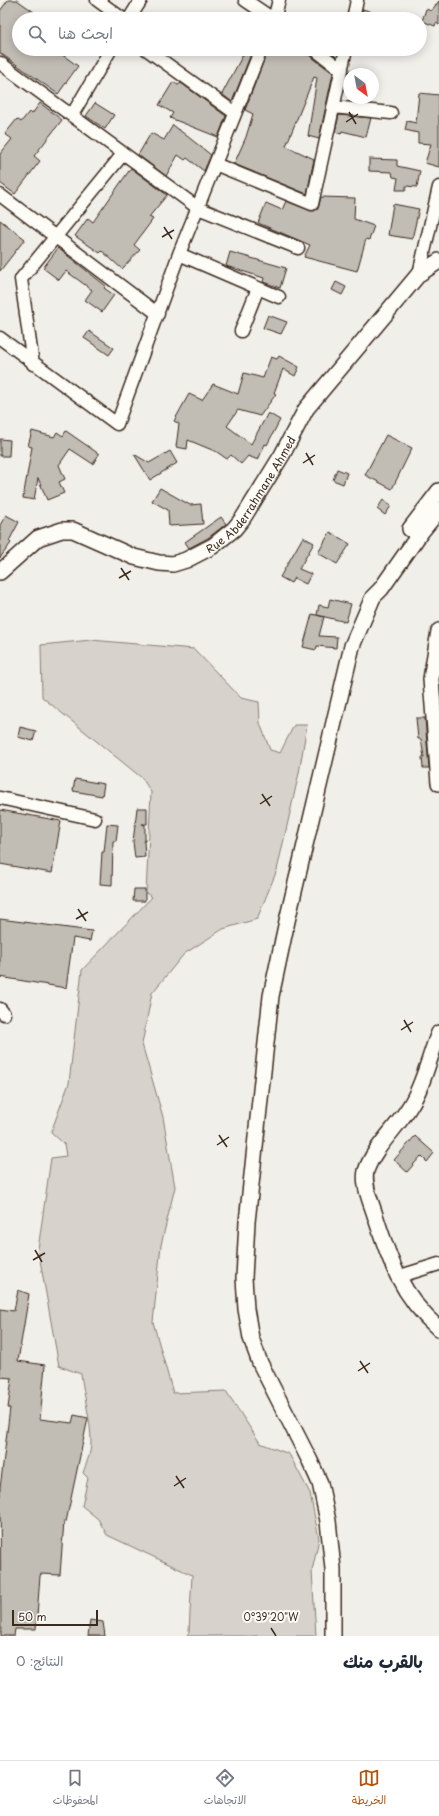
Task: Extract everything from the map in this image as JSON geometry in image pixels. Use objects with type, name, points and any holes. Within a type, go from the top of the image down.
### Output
[{"type":"main road","name":"Rue Abderrahmane Ahmed","points":[[0,572],[38,538],[62,530],[73,530],[134,557],[160,563],[173,564],[186,560],[213,546],[234,529],[243,518],[282,455],[306,409],[419,274],[439,261]]},
{"type":"main road","points":[[373,598],[375,584],[384,568],[439,491]]},
{"type":"main road","points":[[332,1636],[333,1569],[328,1520],[320,1484],[310,1461],[260,1363],[250,1331],[244,1278],[247,1222],[271,996],[288,914],[352,646],[373,598],[421,532],[439,510]]},
{"type":"main road","points":[[439,631],[431,679],[439,783]]},
{"type":"main road","points":[[439,1033],[411,1106],[373,1158],[366,1172],[366,1188],[387,1254],[397,1277],[408,1296],[424,1316],[439,1329]]},
{"type":"street","points":[[97,0],[113,12]]},
{"type":"street","points":[[133,12],[141,0]]},
{"type":"street","points":[[245,0],[263,12]]},
{"type":"street","points":[[276,12],[279,0]]},
{"type":"street","points":[[354,12],[357,0]]},
{"type":"street","points":[[72,115],[107,56]]},
{"type":"street","points":[[156,56],[235,113]]},
{"type":"street","points":[[0,338],[33,364],[117,424],[179,254],[258,56]]},
{"type":"street","points":[[323,56],[342,70]]},
{"type":"street","points":[[215,164],[312,204],[345,56]]},
{"type":"street","points":[[0,63],[198,208],[298,248]]},
{"type":"street","points":[[333,107],[391,113]]},
{"type":"street","points":[[33,364],[21,279],[123,154]]},
{"type":"street","points":[[419,274],[439,187]]},
{"type":"street","points":[[0,195],[158,314]]},
{"type":"street","points":[[179,254],[279,297]]},
{"type":"street","points":[[241,331],[258,288]]},
{"type":"street","points":[[0,798],[95,819]]},
{"type":"street","points":[[397,1277],[439,1264]]},
{"type":"shaded area","points":[[91,640],[194,649],[241,698],[259,702],[260,723],[270,750],[280,753],[294,725],[307,725],[299,773],[277,870],[257,919],[223,929],[184,954],[152,993],[142,1044],[163,1117],[175,1187],[161,1245],[153,1322],[173,1393],[226,1391],[260,1443],[289,1454],[310,1493],[319,1539],[312,1571],[316,1636],[187,1636],[189,1632],[192,1575],[107,1535],[98,1519],[82,1506],[88,1478],[83,1473],[91,1447],[89,1417],[81,1374],[59,1366],[38,1249],[51,1158],[66,1156],[64,1144],[51,1132],[69,1083],[82,970],[152,897],[146,893],[151,792],[142,778],[42,697],[41,645]]},
{"type":"building","points":[[8,0],[17,0],[34,12],[12,12],[12,56],[64,56],[78,66],[58,94],[0,53],[0,11]]},
{"type":"building","points":[[439,1],[439,25],[436,23],[435,26],[427,23],[427,12],[425,12],[426,9],[431,11]]},
{"type":"building","points":[[363,9],[371,12],[362,12]]},
{"type":"building","points":[[242,56],[250,56],[232,102],[222,94]]},
{"type":"building","points":[[265,56],[310,56],[333,73],[319,139],[308,136],[317,78],[314,77],[286,146],[314,159],[307,194],[234,164],[246,137],[253,114],[245,110]]},
{"type":"building","points":[[173,82],[178,85],[181,83],[226,116],[218,137],[170,118],[173,113],[159,105]]},
{"type":"building","points":[[419,93],[439,95],[439,167],[425,163],[431,144],[418,143],[418,133],[405,130],[407,121],[416,123]]},
{"type":"building","points":[[40,103],[62,120],[34,156],[40,161],[15,194],[0,183],[0,154],[12,139],[5,134],[17,119],[21,122],[29,112],[32,114]]},
{"type":"building","points":[[95,103],[114,115],[105,129],[86,116]]},
{"type":"building","points":[[339,115],[371,118],[366,137],[342,131],[341,134],[335,132]]},
{"type":"building","points":[[173,125],[211,155],[204,171],[187,158],[185,160],[178,155],[166,176],[138,155],[151,133],[164,140]]},
{"type":"building","points":[[369,159],[397,160],[397,166],[420,171],[417,187],[406,186],[406,190],[396,190],[398,178],[393,177],[392,172],[369,171]]},
{"type":"building","points":[[131,168],[167,195],[149,217],[153,219],[134,245],[140,250],[122,269],[102,251],[100,253],[75,236],[88,218],[93,222]]},
{"type":"building","points":[[321,197],[355,198],[354,219],[374,226],[369,240],[366,239],[357,271],[304,257],[310,245],[258,223],[266,203],[282,210],[286,201],[313,211],[318,209]]},
{"type":"building","points":[[393,204],[419,209],[412,239],[388,235]]},
{"type":"building","points":[[0,220],[25,239],[0,271]]},
{"type":"building","points":[[58,248],[106,286],[104,288],[114,295],[102,312],[85,300],[92,290],[66,271],[59,280],[43,268]]},
{"type":"building","points":[[230,252],[286,268],[280,288],[263,282],[264,278],[226,266]]},
{"type":"building","points":[[336,282],[346,287],[342,295],[332,290]]},
{"type":"building","points":[[268,315],[287,322],[281,334],[263,328]]},
{"type":"building","points":[[89,331],[114,348],[109,355],[84,338]]},
{"type":"building","points":[[279,356],[299,367],[295,376],[283,369],[274,393],[276,394],[260,416],[238,410],[227,426],[251,444],[268,413],[280,420],[267,445],[265,444],[258,460],[248,456],[241,464],[231,455],[227,459],[217,452],[188,440],[187,449],[176,447],[179,424],[174,421],[189,394],[202,400],[213,384],[238,394],[244,373],[263,378],[271,357],[277,359]]},
{"type":"building","points":[[32,431],[54,437],[57,432],[63,436],[66,431],[99,454],[93,464],[70,449],[59,465],[65,479],[59,482],[64,493],[47,500],[38,478],[34,500],[23,498],[32,447],[28,446]]},
{"type":"building","points":[[386,435],[412,448],[392,489],[365,475]]},
{"type":"building","points":[[0,439],[10,440],[9,456],[0,456]]},
{"type":"building","points":[[170,451],[177,463],[150,480],[134,454],[149,463]]},
{"type":"building","points":[[337,469],[347,473],[343,484],[333,480]]},
{"type":"building","points":[[160,488],[190,505],[201,504],[203,524],[169,526],[168,510],[152,501]]},
{"type":"building","points":[[383,500],[391,506],[385,515],[377,509]]},
{"type":"building","points":[[6,515],[19,522],[9,541],[11,543],[0,558],[0,525]]},
{"type":"building","points":[[221,517],[226,524],[208,538],[189,548],[185,542]]},
{"type":"building","points":[[330,532],[350,544],[337,564],[318,553]]},
{"type":"building","points":[[303,537],[314,543],[299,569],[311,574],[306,584],[294,578],[291,583],[280,577]]},
{"type":"building","points":[[330,599],[351,604],[346,622],[317,615],[319,605],[328,607]]},
{"type":"building","points":[[312,614],[324,617],[319,636],[337,637],[336,648],[317,646],[316,650],[303,647]]},
{"type":"building","points":[[416,718],[425,718],[429,768],[423,768],[422,757],[424,757],[421,739],[418,739]]},
{"type":"building","points":[[20,727],[36,731],[33,741],[18,737]]},
{"type":"building","points":[[75,779],[104,784],[102,796],[73,791]]},
{"type":"building","points":[[137,808],[147,808],[147,824],[142,824],[145,825],[145,857],[135,858],[133,842]]},
{"type":"building","points":[[0,810],[61,821],[52,873],[0,864]]},
{"type":"building","points":[[107,824],[118,825],[116,841],[113,841],[112,885],[100,884],[102,852],[104,852]]},
{"type":"building","points":[[134,889],[145,889],[145,901],[133,901]]},
{"type":"building","points":[[0,919],[92,931],[90,941],[73,938],[66,988],[0,977]]},
{"type":"building","points":[[415,1136],[434,1153],[427,1162],[421,1156],[407,1172],[394,1160]]},
{"type":"building","points":[[18,1290],[29,1294],[18,1361],[45,1365],[40,1419],[72,1423],[74,1415],[88,1418],[66,1522],[64,1521],[60,1575],[41,1574],[40,1576],[36,1629],[15,1629],[14,1636],[1,1636],[0,1488],[10,1408],[8,1408],[12,1378],[0,1377],[0,1309],[14,1311]]},
{"type":"building","points":[[90,1620],[103,1622],[105,1636],[88,1636]]}]
